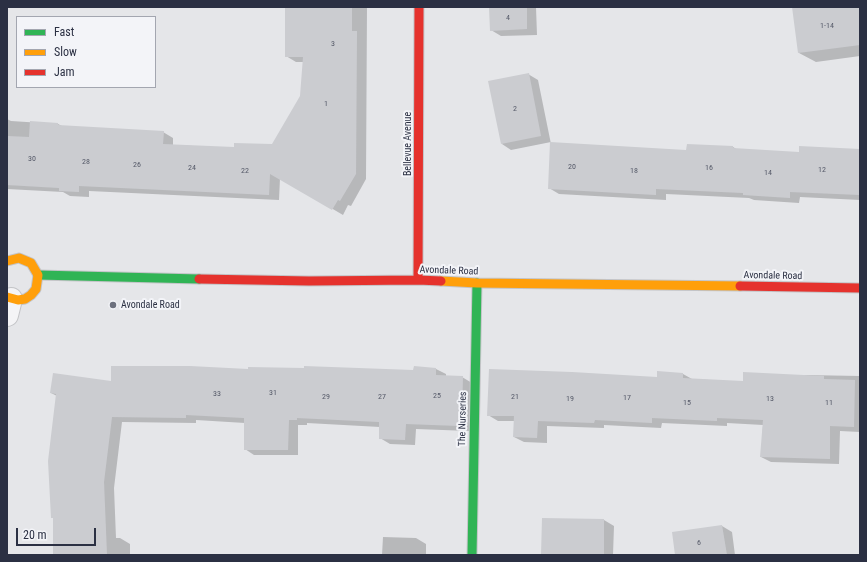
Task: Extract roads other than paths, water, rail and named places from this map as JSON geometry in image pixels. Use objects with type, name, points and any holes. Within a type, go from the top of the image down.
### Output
[{"type":"street","name":"Bellevue Avenue","points":[[418,280],[420,7]]},
{"type":"street","points":[[7,261],[19,258],[26,260],[31,264],[38,275],[36,289],[31,295],[25,299],[8,304]]},
{"type":"street","name":"Avondale Road","points":[[38,275],[309,281],[418,280],[477,283],[860,288]]},
{"type":"street","name":"The Nurseries","points":[[472,555],[477,283]]},
{"type":"place","name":"Avondale Road","points":[[113,305]]}]
